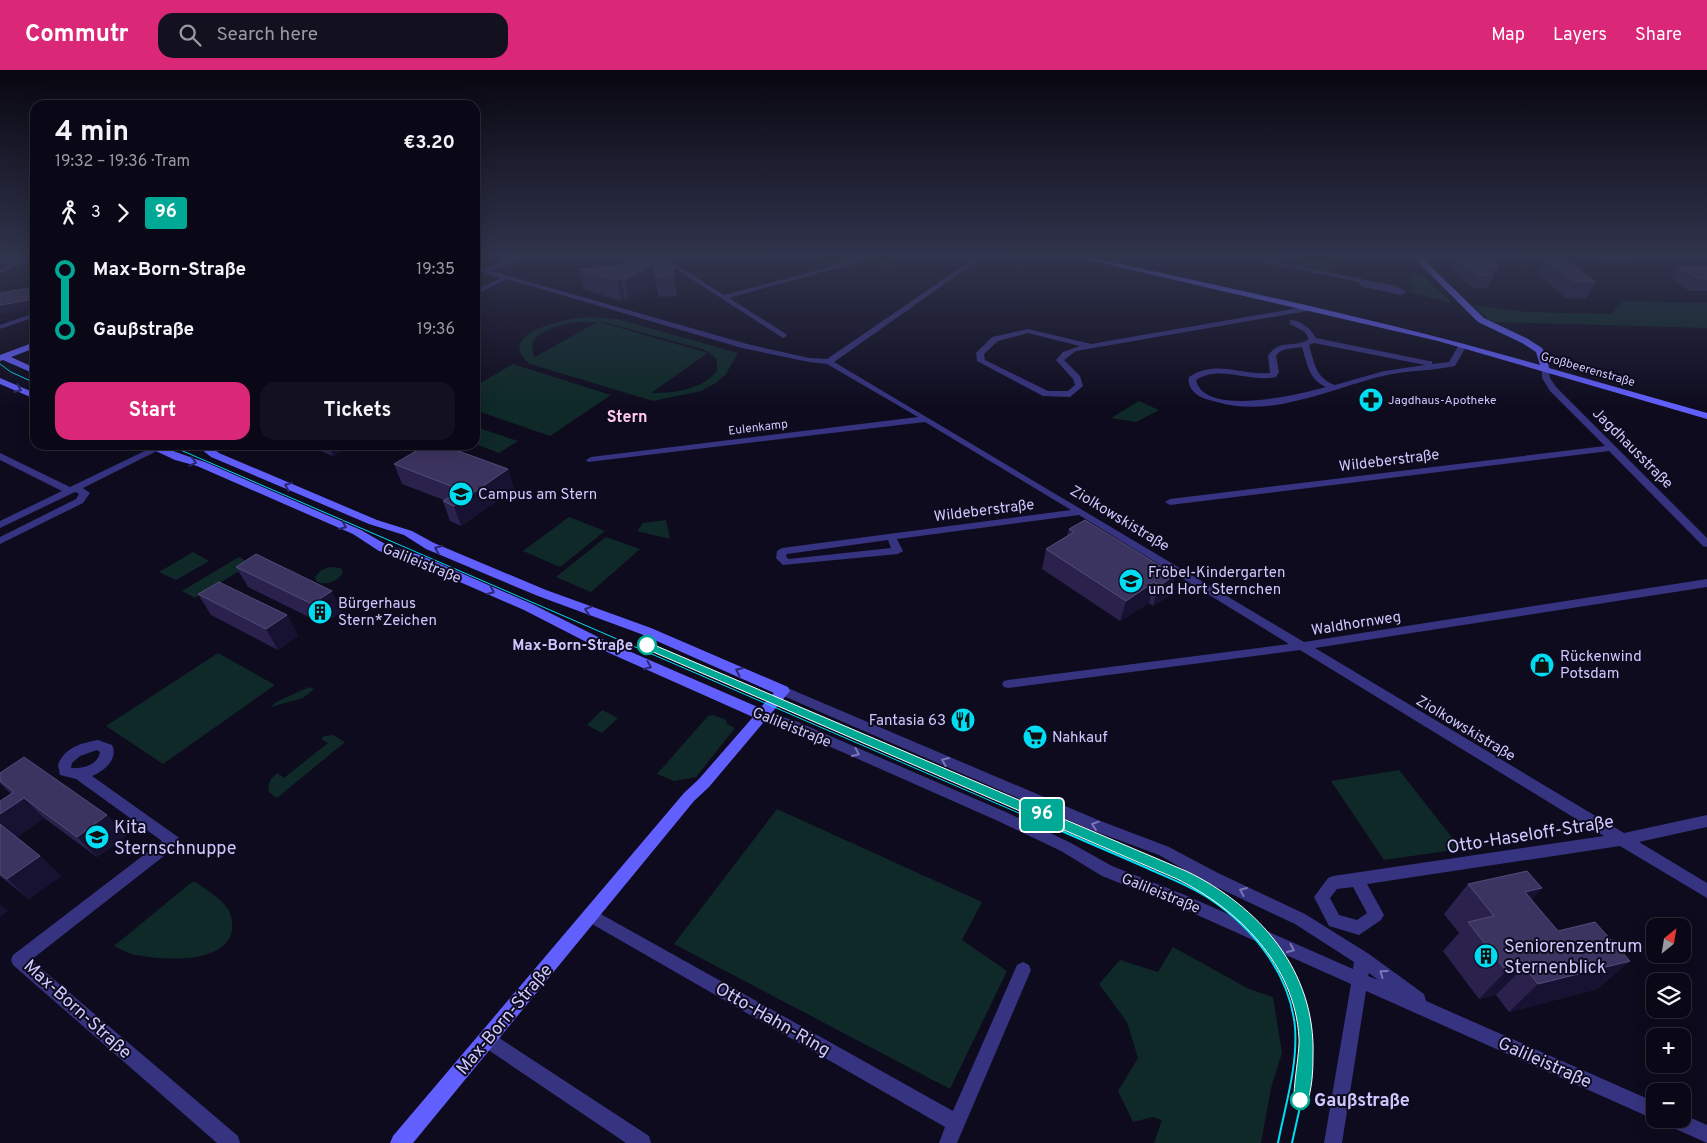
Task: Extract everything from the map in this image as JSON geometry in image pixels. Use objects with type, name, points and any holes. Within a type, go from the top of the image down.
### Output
[{"type":"street","name":"Ziolkowskistraße","points":[[610,307],[746,346],[809,360],[829,362],[1082,512],[1620,840],[1707,891]]},
{"type":"street","points":[[741,307],[783,336]]},
{"type":"street","points":[[829,362],[908,307]]},
{"type":"street","name":"Großbeerenstraße","points":[[1306,307],[1463,345],[1707,416]]},
{"type":"street","points":[[1469,307],[1482,320],[1539,350],[1543,356],[1545,369]]},
{"type":"street","name":"Großbeerenstraße","points":[[1091,346],[1028,331],[995,339],[980,353],[981,361],[1046,394],[1070,394],[1079,386],[1078,378],[1060,360],[1063,355],[1073,349],[1091,346],[1310,308]]},
{"type":"street","points":[[0,327],[30,317]]},
{"type":"street","points":[[1293,322],[1308,331],[1316,379],[1334,387]]},
{"type":"street","points":[[1441,365],[1309,342],[1275,350],[1272,356],[1275,372],[1273,375],[1214,371],[1196,375],[1192,379],[1192,384],[1201,394],[1208,397],[1244,403],[1297,398],[1406,368],[1441,365],[1452,364],[1463,345]]},
{"type":"street","points":[[4,359],[30,347]]},
{"type":"street","points":[[4,359],[30,352]]},
{"type":"street","points":[[4,359],[30,368]]},
{"type":"street","name":"Jagdhausstraße","points":[[1545,369],[1546,378],[1553,389],[1707,544]]},
{"type":"street","points":[[0,381],[30,394]]},
{"type":"street","name":"Eulenkamp","points":[[591,460],[927,419]]},
{"type":"street","name":"Wildeberstraße","points":[[1170,502],[1612,448]]},
{"type":"street","points":[[0,525],[73,490],[148,450]]},
{"type":"street","name":"Galileistraße","points":[[164,450],[179,458],[201,464],[357,532],[383,548],[416,558],[528,607],[603,646],[762,715],[793,725],[1002,817],[1066,847],[1090,862],[1124,878],[1168,894],[1646,1106]]},
{"type":"street","name":"Galileistraße","points":[[208,450],[215,455],[373,522],[408,533],[430,546],[542,593],[646,631],[1094,825],[1129,836],[1164,851],[1211,878],[1258,898],[1300,919],[1363,959],[1436,1012]]},
{"type":"street","points":[[0,456],[73,490],[85,492],[80,501],[0,541]]},
{"type":"street","name":"Wildeberstraße","points":[[891,537],[898,551],[787,563],[781,558],[782,551],[1082,512]]},
{"type":"street","name":"Waldhornweg","points":[[1008,684],[1302,646],[1707,583]]},
{"type":"street","name":"Max-Born-Straße","points":[[400,1143],[689,797],[704,783],[783,691]]},
{"type":"street","name":"Max-Born-Straße","points":[[79,774],[173,841],[19,960],[231,1143]]},
{"type":"street","name":"Otto-Haseloff-Straße","points":[[1357,880],[1620,840],[1707,822]]},
{"type":"street","name":"Otto-Hahn-Ring","points":[[590,915],[957,1124]]},
{"type":"street","points":[[1333,1143],[1363,959]]},
{"type":"street","points":[[948,1143],[1023,970]]},
{"type":"street","points":[[487,1039],[642,1143]]},
{"type":"street","points":[[1691,1127],[1707,1134]]},
{"type":"green space","points":[[1475,307],[1525,312],[1611,314],[1617,307],[1707,307],[1707,328],[1494,322],[1489,320]]},
{"type":"green space","points":[[579,318],[617,319],[738,353],[726,374],[716,383],[701,391],[653,401],[530,364],[521,353],[520,344],[526,336],[537,329]],"holes":[[[578,322],[597,322],[535,357],[532,349],[533,342],[538,336],[553,328]],[[599,322],[702,349],[710,353],[717,360],[717,371],[703,382],[687,389],[651,393],[708,353]]]},
{"type":"green space","points":[[513,364],[611,395],[550,436],[480,412],[480,383]]},
{"type":"green space","points":[[1139,401],[1159,410],[1136,422],[1111,418]]},
{"type":"green space","points":[[482,429],[518,441],[499,453],[480,446],[480,430]]},
{"type":"green space","points":[[569,517],[605,531],[560,567],[523,551]]},
{"type":"green space","points":[[666,520],[670,539],[637,531],[643,523]]},
{"type":"green space","points":[[606,537],[640,549],[591,592],[556,577]]},
{"type":"green space","points":[[193,552],[209,561],[176,580],[159,572]]},
{"type":"green space","points":[[239,557],[251,564],[195,598],[182,591]]},
{"type":"green space","points":[[329,567],[341,568],[343,573],[332,582],[317,582],[315,577],[320,571]]},
{"type":"green space","points":[[218,653],[275,685],[163,764],[106,726]]},
{"type":"green space","points":[[309,687],[314,689],[303,698],[271,707],[276,702]]},
{"type":"green space","points":[[602,710],[618,718],[602,733],[587,725]]},
{"type":"green space","points":[[713,715],[726,720],[727,724],[735,728],[696,777],[674,781],[657,774],[708,716]]},
{"type":"green space","points":[[333,735],[345,742],[277,798],[269,792],[268,786],[271,779],[277,773],[284,778],[328,743],[321,739],[324,736]]},
{"type":"green space","points":[[1399,770],[1461,849],[1384,860],[1331,781]]},
{"type":"green space","points":[[777,809],[982,902],[962,940],[1007,971],[950,1089],[674,944]]},
{"type":"green space","points":[[192,882],[196,882],[217,898],[230,913],[232,932],[229,939],[221,947],[199,957],[172,959],[135,955],[114,946]]},
{"type":"green space","points":[[1173,947],[1249,989],[1273,997],[1282,1053],[1271,1088],[1261,1143],[1154,1143],[1162,1120],[1153,1117],[1133,1122],[1118,1091],[1138,1058],[1127,1022],[1099,984],[1120,960],[1158,972]]},
{"type":"building","points":[[418,450],[456,450],[508,469],[454,506],[443,501],[461,490],[394,464]]},
{"type":"building","points":[[1085,520],[1175,575],[1159,586],[1154,582],[1126,601],[1046,549],[1074,532],[1069,529]]},
{"type":"building","points":[[256,554],[332,591],[312,604],[236,567]]},
{"type":"building","points":[[219,582],[287,615],[266,629],[198,594]]},
{"type":"building","points":[[24,757],[107,815],[77,837],[24,798],[0,814],[0,801],[14,792],[0,781],[0,773]]},
{"type":"building","points":[[0,824],[40,856],[7,879],[0,874]]},
{"type":"building","points":[[1527,871],[1542,888],[1525,892],[1558,931],[1595,922],[1630,961],[1538,984],[1524,967],[1506,971],[1468,922],[1494,916],[1468,884]]},
{"type":"tram line","points":[[0,364],[11,372],[30,381]]},
{"type":"tram line","points":[[181,450],[1058,830]]},
{"type":"tram line","name":"96","points":[[647,645],[1182,875],[1224,899],[1256,927],[1283,964],[1296,991],[1303,1016],[1307,1052],[1300,1100]]},
{"type":"tram line","points":[[1055,828],[1180,882],[1203,894],[1241,924],[1267,954],[1286,989],[1292,1007],[1295,1027],[1293,1071],[1278,1143]]},
{"type":"tram line","points":[[1075,829],[1162,866],[1216,896],[1240,915],[1262,937],[1281,963],[1299,1001],[1307,1042],[1305,1080],[1292,1143]]},
{"type":"place","name":"Jagdhaus-Apotheke","points":[[1371,400]]},
{"type":"place","name":"Campus am Stern","points":[[461,494]]},
{"type":"place","name":"Fröbel-Kindergarten und Hort Sternchen","points":[[1131,581]]},
{"type":"place","name":"Bürgerhaus Stern*Zeichen","points":[[320,612]]},
{"type":"place","name":"Max-Born-Straße","points":[[647,645]]},
{"type":"place","name":"Rückenwind Potsdam","points":[[1542,665]]},
{"type":"place","name":"Fantasia 63","points":[[963,720]]},
{"type":"place","name":"Nahkauf","points":[[1035,737]]},
{"type":"place","name":"Kita Sternschnuppe","points":[[97,837]]},
{"type":"place","name":"Seniorenzentrum Sternenblick","points":[[1486,956]]},
{"type":"place","name":"Gaußstraße","points":[[1300,1100]]},
{"type":"district","name":"Stern","points":[[627,416]]}]
